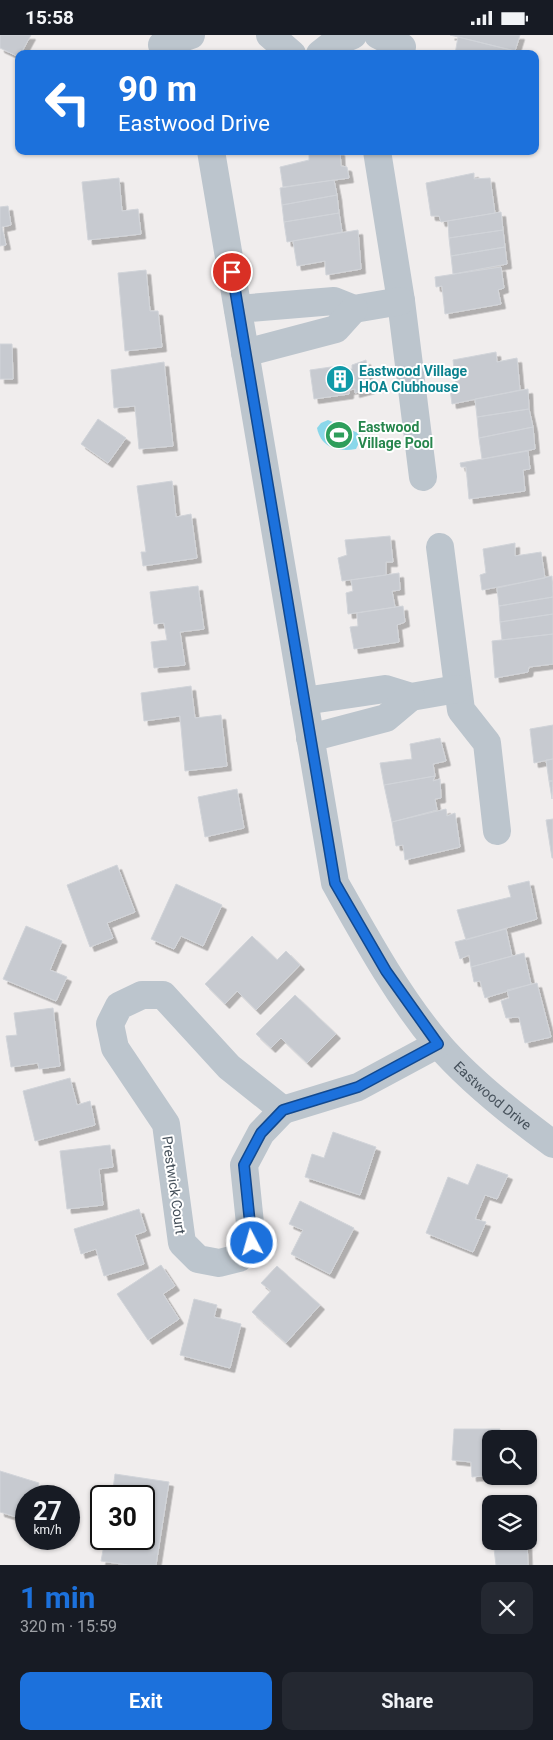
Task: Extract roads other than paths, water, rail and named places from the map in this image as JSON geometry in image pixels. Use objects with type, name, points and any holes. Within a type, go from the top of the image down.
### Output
[{"type":"street","points":[[162,45],[191,35]]},
{"type":"street","points":[[325,50],[334,43],[353,35]]},
{"type":"street","name":"Eastwood Drive","points":[[215,155],[245,353],[335,883],[386,971],[438,1044],[475,1081],[553,1144]]},
{"type":"street","points":[[378,155],[400,301],[423,477]]},
{"type":"street","points":[[238,309],[334,301],[354,309],[400,301]]},
{"type":"street","points":[[245,353],[336,329],[354,309]]},
{"type":"street","points":[[440,547],[456,689],[461,710],[487,743],[497,831]]},
{"type":"street","points":[[304,701],[385,689],[411,697],[456,689]]},
{"type":"street","points":[[310,738],[386,717],[411,697]]},
{"type":"street","name":"Prestwick Court","points":[[283,1110],[229,1067],[163,995],[142,995],[119,1006],[110,1024],[115,1048],[166,1124],[182,1243],[198,1259],[219,1263],[239,1258],[252,1243],[244,1165],[261,1133],[283,1110],[358,1087],[438,1044]]},
{"type":"water","name":"Eastwood Village Pool","points":[[328,420],[358,433],[360,441],[356,449],[337,449],[322,440],[317,428],[321,423]]},
{"type":"place","name":"Eastwood Village HOA Clubhouse","points":[[340,379]]},
{"type":"place","name":"Eastwood Village Pool","points":[[339,435]]}]
